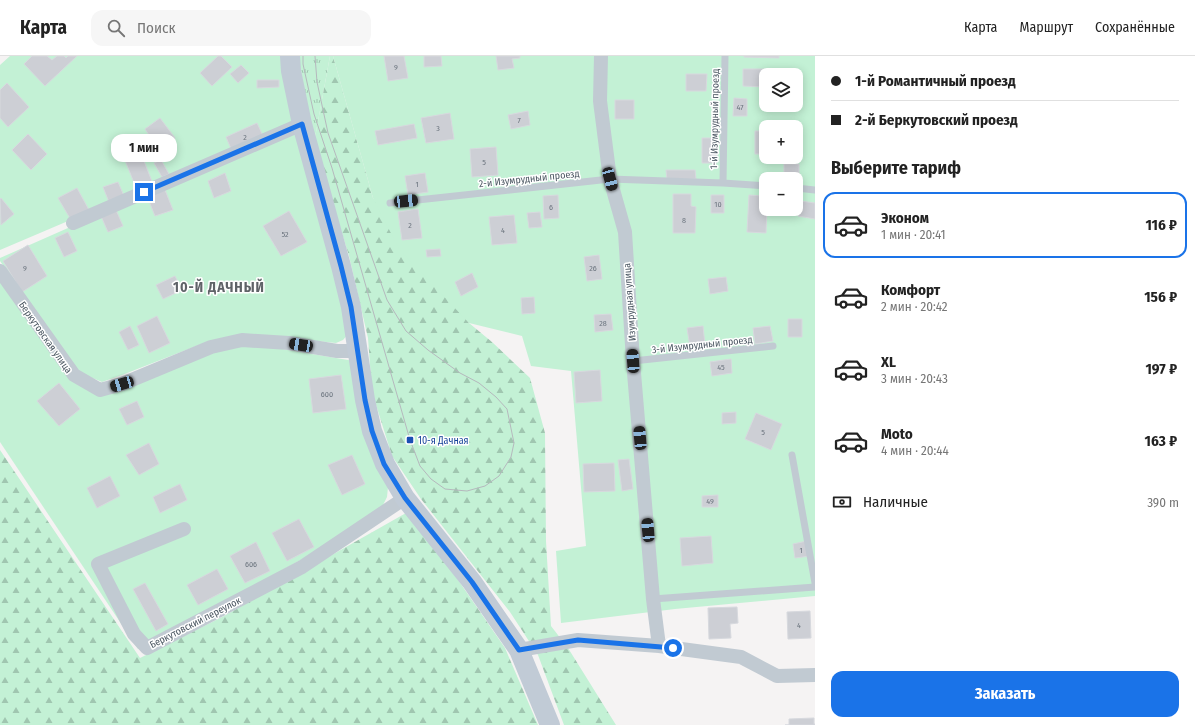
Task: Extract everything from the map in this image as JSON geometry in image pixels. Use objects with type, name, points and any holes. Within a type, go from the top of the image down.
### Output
[{"type":"main road","points":[[290,56],[291,71],[302,124],[351,307],[365,400],[372,431],[384,464],[405,498],[472,582],[519,650],[550,725]]},
{"type":"street","name":"Изумрудная улица","points":[[601,56],[600,101],[610,179],[624,232],[653,599],[659,646]]},
{"type":"street","points":[[73,223],[302,124]]},
{"type":"street","name":"Беркутовская улица","points":[[0,271],[74,376],[100,390],[122,384],[211,347],[242,340],[289,343],[337,351],[357,351]]},
{"type":"street","name":"Беркутовский переулок","points":[[184,529],[98,564],[134,634],[147,648],[302,567],[405,498]]},
{"type":"street","points":[[519,650],[578,640],[659,646],[741,657],[777,676],[815,675]]},
{"type":"lane","name":"1-й Изумрудный проезд","points":[[723,183],[725,56]]},
{"type":"lane","name":"2-й Изумрудный проезд","points":[[390,203],[610,179],[759,186]]},
{"type":"lane","points":[[803,189],[815,190]]},
{"type":"lane","name":"3-й Изумрудный проезд","points":[[633,361],[774,346]]},
{"type":"lane","points":[[792,455],[815,583]]},
{"type":"lane","points":[[653,599],[815,587]]},
{"type":"green space","points":[[10,56],[285,56],[296,124],[0,250],[0,65]]},
{"type":"green space","points":[[298,56],[330,56],[314,143]]},
{"type":"green space","points":[[330,56],[333,56],[373,198],[469,323],[492,342],[530,378],[545,433],[546,541],[551,626],[568,648],[616,725],[564,725],[538,655],[510,612],[421,499],[392,456],[372,392],[368,338],[349,256],[314,143]]},
{"type":"green space","points":[[333,56],[815,56],[815,596],[675,609],[561,623],[556,551],[586,546],[571,371],[531,366],[522,336],[469,323],[399,249],[373,198]]},
{"type":"green space","points":[[296,131],[349,333],[343,340],[336,343],[298,339],[209,341],[102,382],[78,372],[0,261],[0,258],[136,198]]},
{"type":"green space","points":[[0,282],[73,378],[102,395],[213,352],[241,345],[276,348],[354,361],[388,487],[387,497],[382,507],[328,545],[138,649],[0,442]]},
{"type":"green space","points":[[0,450],[140,658],[224,616],[406,513],[456,577],[505,648],[538,725],[0,725]]},
{"type":"building","points":[[32,56],[47,56],[52,60],[57,56],[64,56],[66,58],[68,56],[77,56],[45,86],[24,64]]},
{"type":"building","points":[[218,56],[221,56],[232,67],[212,86],[200,73]]},
{"type":"building","points":[[384,56],[404,56],[408,78],[388,81]]},
{"type":"building","points":[[424,56],[441,56],[442,66],[424,67]]},
{"type":"building","points":[[496,56],[520,56],[520,58],[512,59],[514,68],[498,70]]},
{"type":"building","points":[[779,56],[779,58],[744,57]]},
{"type":"building","points":[[241,65],[249,73],[238,83],[230,74]]},
{"type":"building","points":[[743,69],[759,69],[759,87],[743,86]]},
{"type":"building","points":[[686,74],[707,74],[706,91],[686,91]]},
{"type":"building","points":[[257,80],[279,80],[279,87],[257,88]]},
{"type":"building","points":[[7,83],[29,107],[8,127],[0,118],[0,90]]},
{"type":"building","points":[[734,98],[747,99],[747,116],[733,116]]},
{"type":"building","points":[[615,100],[634,100],[634,119],[615,119]]},
{"type":"building","points":[[528,111],[530,125],[511,129],[508,115]]},
{"type":"building","points":[[450,113],[454,139],[426,143],[421,118]]},
{"type":"building","points":[[160,118],[175,138],[159,150],[145,129]]},
{"type":"building","points":[[257,123],[263,136],[232,151],[226,137]]},
{"type":"building","points":[[414,124],[417,138],[378,145],[375,131]]},
{"type":"building","points":[[755,131],[759,131],[759,154],[755,154]]},
{"type":"building","points":[[28,134],[47,154],[31,170],[12,150]]},
{"type":"building","points":[[702,138],[717,138],[717,163],[702,163]]},
{"type":"building","points":[[138,146],[153,184],[137,190],[122,153]]},
{"type":"building","points":[[496,147],[498,175],[472,177],[470,149]]},
{"type":"building","points":[[161,160],[169,174],[162,177],[154,163]]},
{"type":"building","points":[[784,164],[799,164],[799,172],[784,172]]},
{"type":"building","points":[[666,170],[695,170],[696,179],[667,180]]},
{"type":"building","points":[[225,173],[231,191],[214,198],[208,181]]},
{"type":"building","points":[[425,173],[428,192],[408,195],[405,176]]},
{"type":"building","points":[[118,182],[124,196],[109,202],[103,187]]},
{"type":"building","points":[[77,188],[89,210],[71,220],[58,198]]},
{"type":"building","points":[[165,190],[173,210],[155,216],[147,196]]},
{"type":"building","points":[[673,194],[691,194],[691,206],[696,207],[695,233],[673,233]]},
{"type":"building","points":[[558,195],[559,218],[544,219],[543,196]]},
{"type":"building","points":[[711,195],[724,195],[724,213],[711,213]]},
{"type":"building","points":[[749,195],[759,196],[759,216],[767,216],[766,233],[747,232]]},
{"type":"building","points":[[1,198],[14,214],[1,225],[0,199]]},
{"type":"building","points":[[803,201],[815,203],[815,219],[798,216],[803,216]]},
{"type":"building","points":[[418,209],[422,238],[402,240],[398,212]]},
{"type":"building","points":[[116,210],[123,226],[108,232],[101,216]]},
{"type":"building","points":[[289,211],[307,242],[281,256],[263,226]]},
{"type":"building","points":[[540,212],[542,227],[529,228],[527,213]]},
{"type":"building","points":[[514,215],[517,243],[492,245],[489,217]]},
{"type":"building","points":[[68,232],[77,251],[64,257],[55,238]]},
{"type":"building","points":[[28,245],[47,276],[22,292],[3,261]]},
{"type":"building","points":[[440,249],[441,256],[427,257],[426,250]]},
{"type":"building","points":[[599,255],[602,279],[587,281],[584,257]]},
{"type":"building","points":[[472,273],[478,287],[461,296],[455,282]]},
{"type":"building","points":[[175,276],[182,290],[163,299],[156,285]]},
{"type":"building","points":[[726,277],[728,291],[710,294],[708,279]]},
{"type":"building","points":[[534,297],[535,313],[522,314],[521,298]]},
{"type":"building","points":[[611,314],[613,330],[595,332],[594,315]]},
{"type":"building","points":[[157,316],[170,343],[149,353],[137,326]]},
{"type":"building","points":[[788,319],[802,319],[802,337],[788,337]]},
{"type":"building","points":[[130,326],[139,345],[128,350],[119,332]]},
{"type":"building","points":[[703,326],[705,345],[690,347],[687,328]]},
{"type":"building","points":[[770,326],[773,341],[755,344],[753,328]]},
{"type":"building","points":[[731,359],[732,373],[712,376],[710,362]]},
{"type":"building","points":[[600,370],[602,401],[576,403],[574,372]]},
{"type":"building","points":[[341,375],[346,409],[313,413],[309,379]]},
{"type":"building","points":[[59,383],[80,409],[59,426],[37,401]]},
{"type":"building","points":[[137,401],[144,417],[127,425],[119,409]]},
{"type":"building","points":[[736,412],[736,423],[722,424],[722,413]]},
{"type":"building","points":[[756,413],[782,424],[771,450],[745,439]]},
{"type":"building","points":[[149,443],[159,464],[139,475],[126,455]]},
{"type":"building","points":[[352,455],[365,484],[342,495],[328,465]]},
{"type":"building","points":[[629,459],[633,489],[622,491],[618,460]]},
{"type":"building","points":[[614,463],[615,491],[584,492],[583,464]]},
{"type":"building","points":[[110,476],[120,496],[97,508],[87,488]]},
{"type":"building","points":[[180,484],[187,500],[160,513],[153,497]]},
{"type":"building","points":[[718,495],[718,507],[702,507],[702,496]]},
{"type":"building","points":[[299,519],[314,547],[287,561],[272,533]]},
{"type":"building","points":[[711,536],[713,563],[682,566],[680,538]]},
{"type":"building","points":[[807,541],[810,556],[795,558],[793,544]]},
{"type":"building","points":[[256,542],[270,571],[245,583],[230,556]]},
{"type":"building","points":[[217,569],[228,589],[198,605],[187,585]]},
{"type":"building","points":[[145,583],[168,624],[156,631],[133,589]]},
{"type":"building","points":[[737,607],[738,623],[730,624],[731,638],[709,639],[708,608]]},
{"type":"building","points":[[810,611],[811,638],[788,639],[787,612]]},
{"type":"building","points":[[814,718],[815,724],[815,725],[789,725],[789,719]]},
{"type":"tram line","points":[[303,56],[303,64],[314,114],[332,168],[410,440],[420,466],[431,479],[445,489],[467,491],[485,486],[499,476],[511,457],[514,443],[507,409],[496,397],[479,383],[460,373],[428,350],[406,331],[387,300],[328,133],[317,82],[315,56]]},
{"type":"place","name":"10-я Дачная","points":[[410,440]]},
{"type":"district","name":"10-Й ДАЧНЫЙ","points":[[219,287]]},
{"type":"route","points":[[144,192],[302,124],[351,307],[365,400],[372,431],[384,464],[405,498],[472,582],[519,650],[578,640],[673,648]]}]
